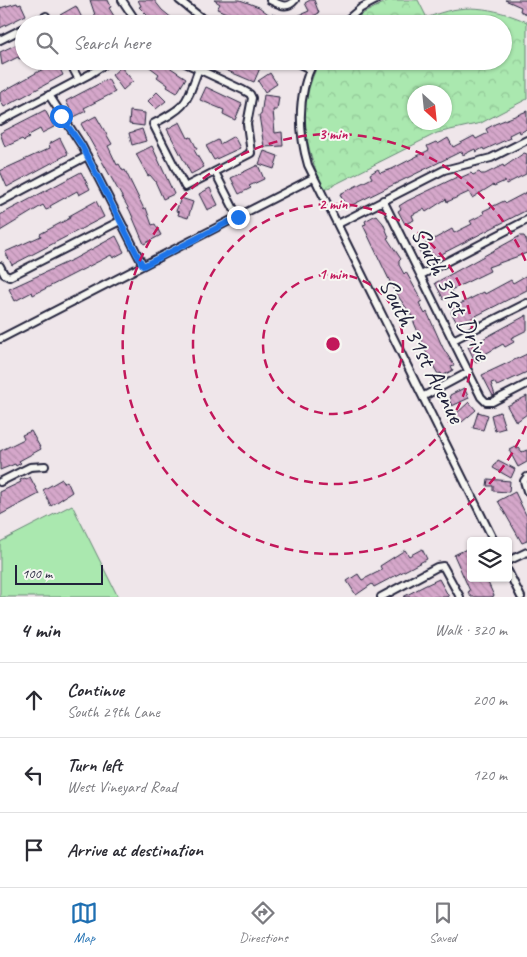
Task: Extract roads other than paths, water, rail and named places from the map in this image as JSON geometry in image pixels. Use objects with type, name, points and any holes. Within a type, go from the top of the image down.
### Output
[{"type":"street","points":[[122,0],[132,15]]},
{"type":"street","points":[[179,0],[198,15]]},
{"type":"street","points":[[270,0],[284,6],[292,3]]},
{"type":"street","points":[[352,15],[360,8],[376,0]]},
{"type":"street","points":[[0,40],[15,32]]},
{"type":"street","points":[[74,70],[79,80]]},
{"type":"street","points":[[0,121],[95,70]]},
{"type":"street","name":"South 31st Avenue","points":[[310,70],[301,100],[300,124],[302,143],[313,178],[424,396],[492,537]]},
{"type":"street","points":[[198,71],[250,94],[248,138],[251,153],[185,187],[153,124],[182,108],[187,101],[198,71]]},
{"type":"street","points":[[50,95],[87,156],[143,266]]},
{"type":"street","points":[[338,224],[444,170],[491,158],[527,140]]},
{"type":"street","points":[[0,202],[87,156]]},
{"type":"street","points":[[215,172],[238,217]]},
{"type":"street","points":[[0,339],[313,178]]},
{"type":"street","name":"South 31st Drive","points":[[383,200],[469,372],[486,402],[492,402],[527,384]]},
{"type":"street","points":[[421,275],[527,220]]},
{"type":"street","points":[[0,266],[4,274],[9,277],[120,221]]},
{"type":"street","points":[[453,340],[527,302]]},
{"type":"street","points":[[424,396],[469,372]]},
{"type":"street","points":[[0,482],[30,467],[45,466]]},
{"type":"street","points":[[525,479],[527,491]]},
{"type":"street","points":[[512,559],[527,552]]},
{"type":"street","points":[[380,597],[437,567],[443,566],[460,597]]},
{"type":"street","points":[[512,579],[521,597]]}]
